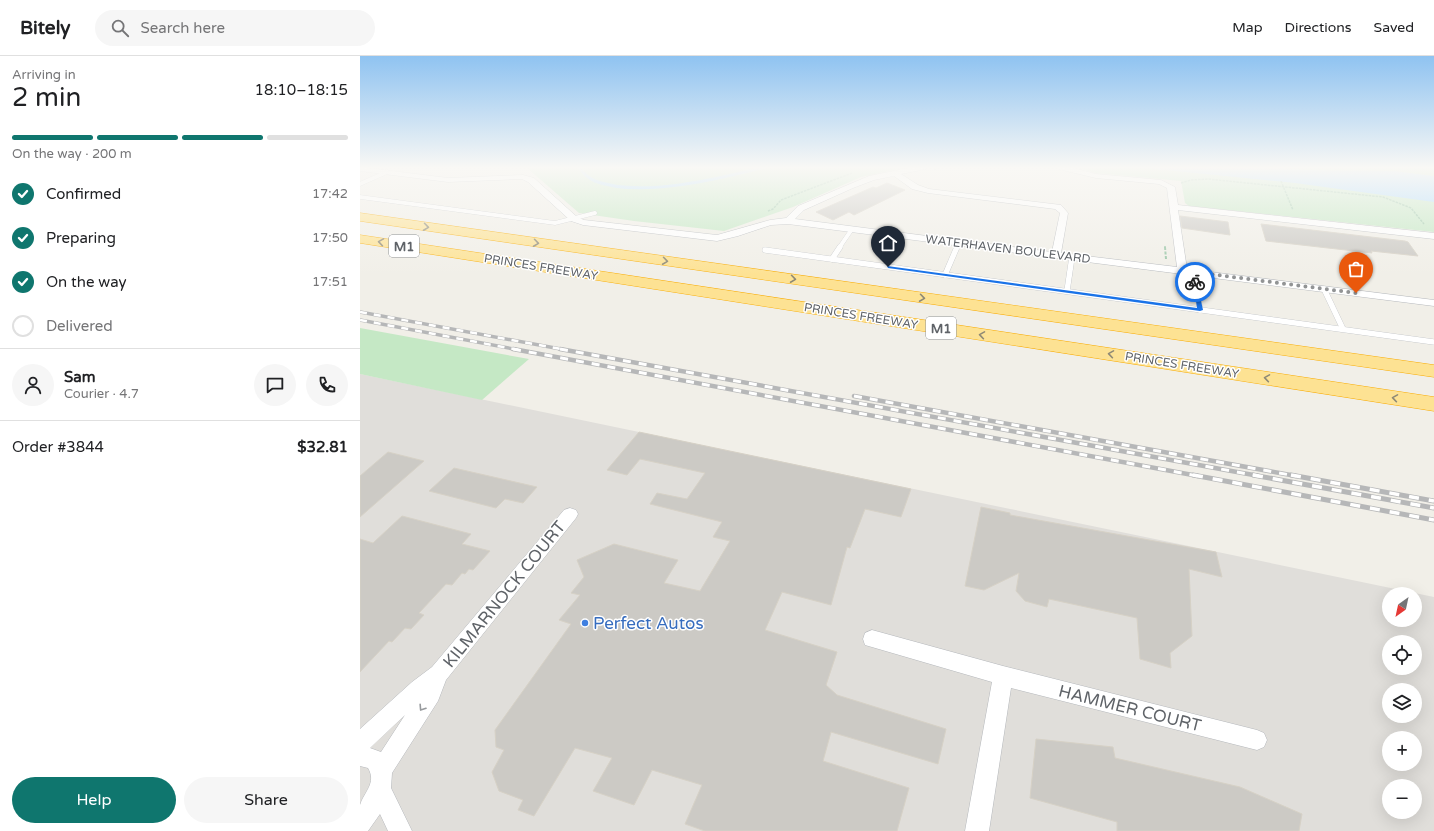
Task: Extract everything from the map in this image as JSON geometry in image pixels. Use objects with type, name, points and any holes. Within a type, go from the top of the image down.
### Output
[{"type":"highway","name":"PRINCES FREEWAY","points":[[360,217],[1434,371]]},
{"type":"highway","name":"PRINCES FREEWAY","points":[[360,239],[1434,404]]},
{"type":"street","name":"WATERHAVEN BOULEVARD","points":[[556,203],[574,219],[605,226],[713,238],[728,236],[770,222],[788,221],[1434,303]]},
{"type":"street","points":[[788,221],[798,210],[811,203]]},
{"type":"street","points":[[1029,203],[1053,206],[1060,208],[1064,213],[1056,255]]},
{"type":"street","points":[[1174,203],[1182,271]]},
{"type":"street","points":[[1174,207],[1434,236]]},
{"type":"street","name":"KILMARNOCK COURT","points":[[360,743],[419,689],[439,674],[570,514]]},
{"type":"street","name":"HAMMER COURT","points":[[872,640],[1004,676],[1257,740]]},
{"type":"street","name":"KILMARNOCK COURT","points":[[360,823],[373,806],[381,781],[431,694],[439,674]]},
{"type":"street","points":[[977,831],[1004,676]]},
{"type":"street","points":[[360,755],[375,760],[381,781],[400,831]]},
{"type":"lane","points":[[404,203],[555,223],[595,213]]},
{"type":"lane","points":[[832,259],[852,229]]},
{"type":"lane","points":[[945,275],[959,242]]},
{"type":"lane","points":[[764,250],[1434,342]]},
{"type":"lane","points":[[1067,291],[1072,257]]},
{"type":"lane","points":[[1194,272],[1200,310]]},
{"type":"lane","points":[[1324,289],[1343,329]]},
{"type":"path","points":[[763,214],[773,209],[778,203]]},
{"type":"path","points":[[1290,203],[1294,214]]},
{"type":"path","points":[[1400,203],[1411,208],[1427,228]]},
{"type":"path","points":[[1164,240],[1167,263]]},
{"type":"shaded area","points":[[360,374],[1386,587],[1382,587],[1382,627],[1422,627],[1422,595],[1434,597],[1434,831],[360,831]]},
{"type":"green space","points":[[568,203],[802,203],[724,231],[579,213]]},
{"type":"green space","points":[[1185,203],[1434,203],[1434,232],[1189,206]]},
{"type":"green space","points":[[360,328],[529,359],[482,400],[360,374]]},
{"type":"building","points":[[836,203],[878,203],[854,215],[849,212],[833,220],[816,212]]},
{"type":"building","points":[[1180,216],[1228,222],[1230,235],[1182,228]]},
{"type":"building","points":[[1261,224],[1405,241],[1408,242],[1418,256],[1371,251],[1372,253],[1266,241]]},
{"type":"building","points":[[639,432],[911,489],[901,517],[865,509],[850,548],[847,547],[831,605],[782,592],[765,630],[837,652],[826,685],[837,695],[946,729],[938,764],[831,732],[823,761],[909,788],[897,831],[705,831],[685,824],[702,785],[652,770],[634,805],[593,791],[612,758],[575,748],[534,816],[518,810],[523,800],[499,791],[492,772],[504,750],[496,747],[495,730],[571,624],[559,620],[580,595],[571,593],[584,577],[577,560],[614,544],[678,560],[664,583],[700,591],[730,541],[713,537],[722,522],[650,504],[657,493],[687,499],[705,473],[640,459],[627,475],[607,470]]},
{"type":"building","points":[[388,452],[424,461],[360,517],[360,476]]},
{"type":"building","points":[[454,468],[537,487],[523,503],[505,499],[496,508],[429,491]]},
{"type":"building","points":[[981,507],[1010,513],[1010,515],[1216,552],[1222,577],[1189,569],[1192,636],[1170,653],[1171,668],[1140,659],[1137,618],[1049,599],[1047,607],[1025,601],[1016,591],[1019,573],[984,590],[965,586]]},
{"type":"building","points":[[402,516],[471,534],[462,544],[490,551],[473,570],[469,569],[465,574],[462,573],[452,585],[446,584],[419,613],[424,615],[411,629],[405,628],[392,642],[389,641],[360,672],[360,539],[373,543]]},
{"type":"building","points":[[1036,739],[1113,747],[1115,758],[1240,787],[1302,814],[1299,831],[1117,831],[1117,822],[1030,798]]},
{"type":"railway","points":[[360,312],[566,350]]},
{"type":"railway","points":[[360,320],[519,350]]},
{"type":"railway","points":[[513,349],[1198,476]]},
{"type":"railway","points":[[560,349],[1259,476]]},
{"type":"railway","points":[[854,396],[1296,476]]},
{"type":"railway","points":[[1193,475],[1434,520]]},
{"type":"railway","points":[[1253,475],[1434,508]]},
{"type":"railway","points":[[1291,475],[1434,501]]},
{"type":"way so far","points":[[1195,282],[1194,272],[1356,293]]},
{"type":"place","name":"Perfect Autos","points":[[585,623]]},
{"type":"route","points":[[888,267],[1200,310],[1195,282]]}]
